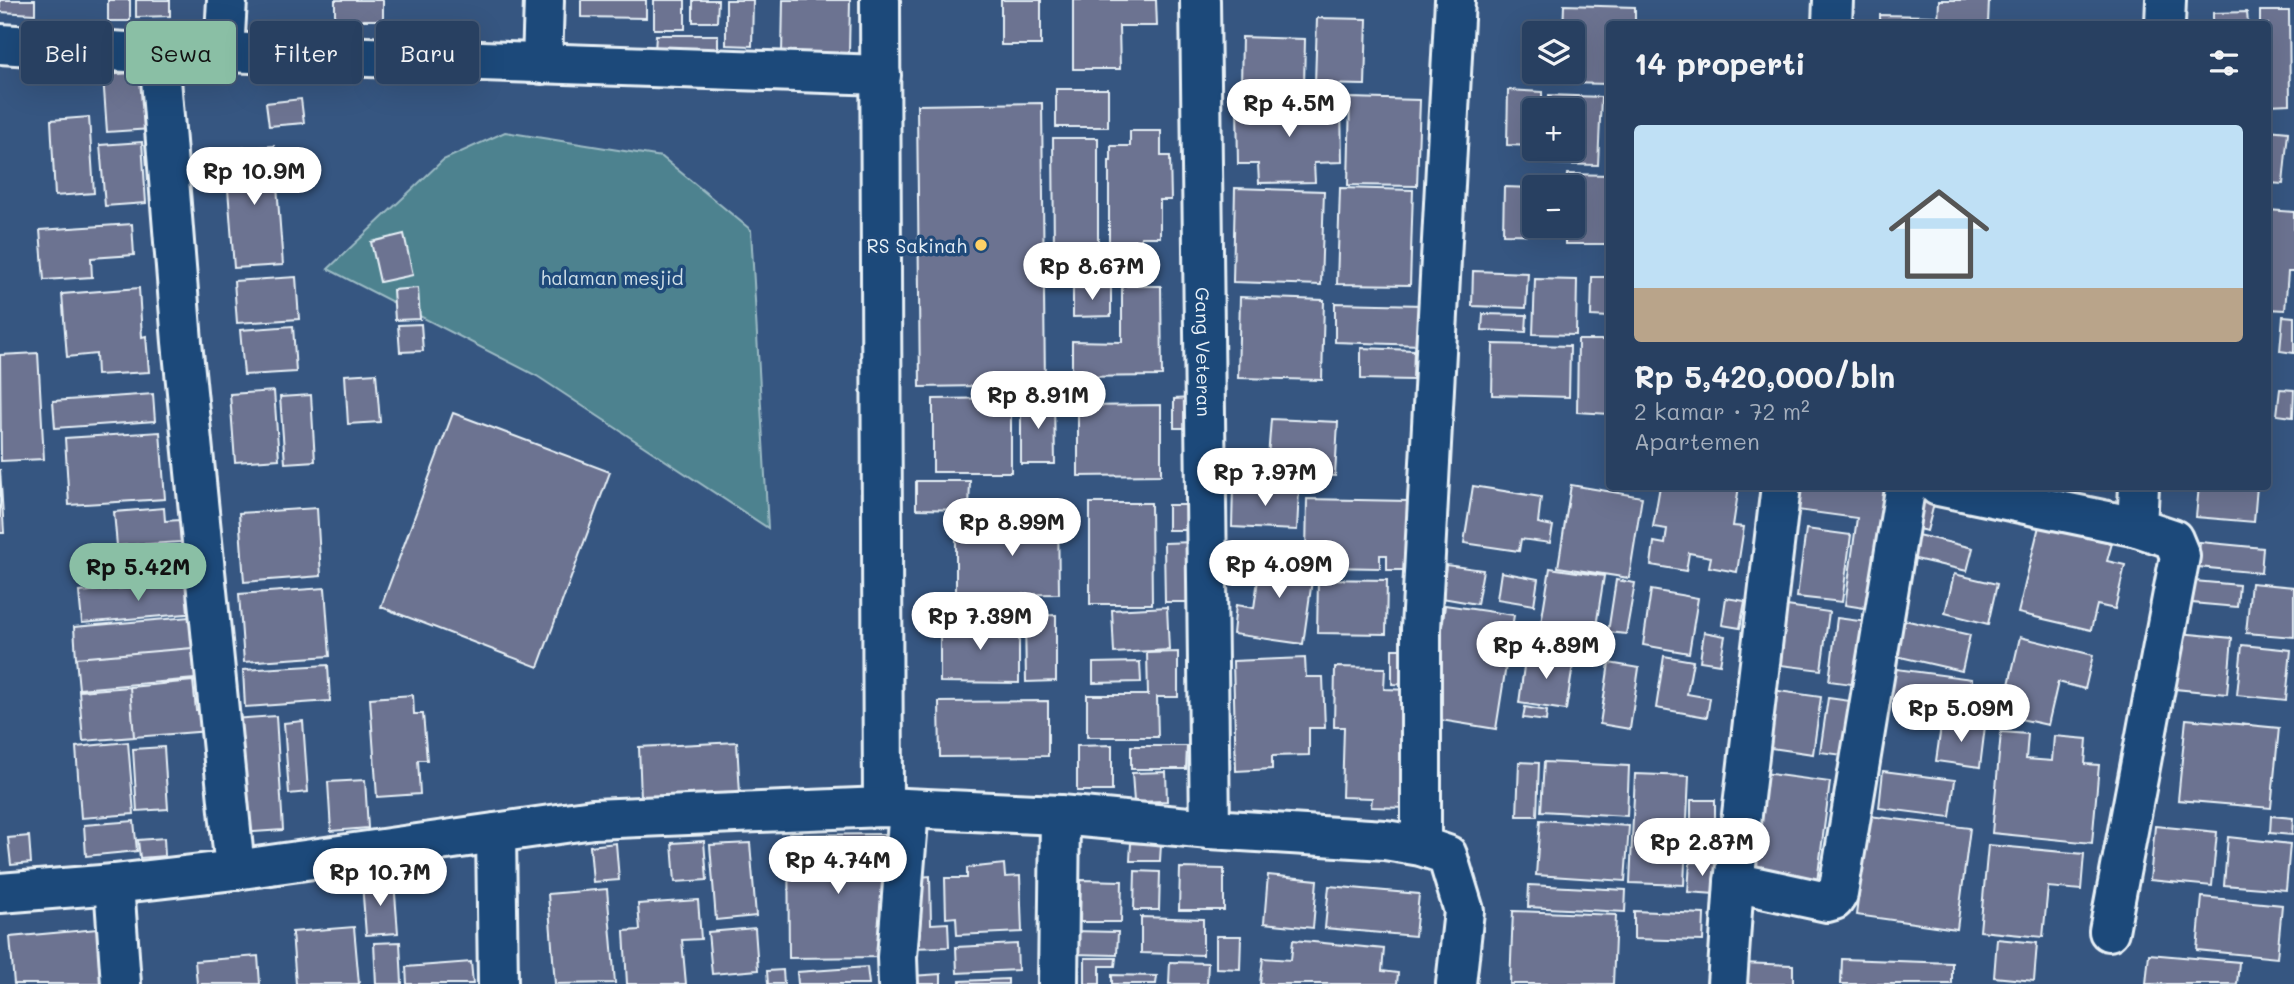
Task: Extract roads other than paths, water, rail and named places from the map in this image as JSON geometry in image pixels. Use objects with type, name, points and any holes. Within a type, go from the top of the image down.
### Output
[{"type":"street","points":[[225,21],[227,0]]},
{"type":"street","points":[[542,64],[544,0]]},
{"type":"street","points":[[880,0],[898,984]]},
{"type":"street","name":"Gang Veteran","points":[[1200,0],[1210,829]]},
{"type":"street","points":[[1421,846],[1421,629],[1455,0]]},
{"type":"street","points":[[1832,21],[1833,0]]},
{"type":"street","points":[[2165,21],[2166,0]]},
{"type":"street","points":[[0,44],[126,52]]},
{"type":"street","points":[[236,52],[881,75]]},
{"type":"street","points":[[161,84],[182,342],[235,870]]},
{"type":"street","points":[[1727,984],[1734,881],[1781,490]]},
{"type":"street","points":[[1734,881],[1827,902],[1834,900],[1838,894],[1905,490]]},
{"type":"street","points":[[1957,490],[2137,527],[2174,538],[2180,556],[2109,931]]},
{"type":"street","points":[[2137,527],[2139,490]]},
{"type":"street","points":[[0,893],[114,884],[235,870],[593,819],[896,808],[1059,815],[1210,829],[1385,840],[1421,846],[1447,855],[1464,911],[1456,984]]},
{"type":"street","points":[[1058,984],[1059,815]]},
{"type":"street","points":[[496,833],[498,984]]},
{"type":"street","points":[[114,884],[121,984]]},
{"type":"place","name":"RS Sakinah","points":[[981,245]]},
{"type":"park label","name":"halaman mesjid","points":[[612,277]]}]
